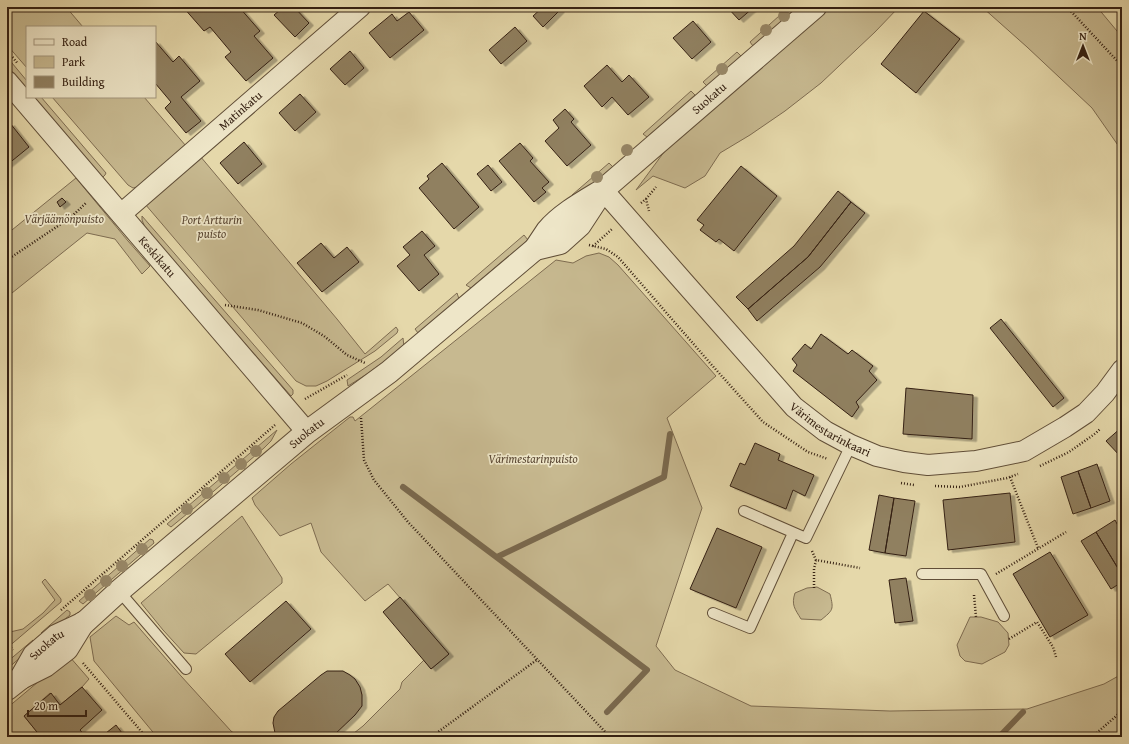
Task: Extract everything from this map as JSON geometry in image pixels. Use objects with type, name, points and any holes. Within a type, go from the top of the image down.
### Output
[{"type":"street","name":"Matinkatu","points":[[121,214],[360,7]]},
{"type":"street","name":"Suokatu","points":[[14,683],[45,666],[67,649],[84,623],[119,591],[307,432],[389,372],[535,249],[548,230],[568,212],[603,190],[815,7]]},
{"type":"street","name":"Keskikatu","points":[[7,81],[307,432]]},
{"type":"street","name":"Suokatu","points":[[535,249],[560,243],[580,225],[603,190]]},
{"type":"street","name":"Värimestarinkaari","points":[[603,190],[794,406],[825,431],[850,445],[877,456],[904,462],[928,465],[976,461],[1024,451],[1086,413],[1105,393],[1122,370]]},
{"type":"lane","points":[[744,511],[806,538],[850,445]]},
{"type":"lane","points":[[713,613],[750,628],[793,533]]},
{"type":"lane","points":[[922,574],[981,574],[1004,616]]},
{"type":"lane","points":[[119,591],[186,669]]},
{"type":"path","points":[[1067,7],[1122,66]]},
{"type":"path","points":[[7,50],[22,68]]},
{"type":"path","points":[[593,246],[646,199],[656,187]]},
{"type":"path","points":[[7,260],[70,218],[99,190]]},
{"type":"path","points":[[646,199],[649,212]]},
{"type":"path","points":[[570,234],[582,245],[606,249],[618,257],[710,363],[764,422],[808,452],[841,464]]},
{"type":"path","points":[[225,305],[258,310],[302,323],[324,336],[347,355],[365,363]]},
{"type":"path","points":[[358,368],[369,360]]},
{"type":"path","points":[[58,612],[306,398],[352,372]]},
{"type":"path","points":[[350,401],[361,418],[364,460],[374,480],[408,522],[610,737]]},
{"type":"path","points":[[1036,468],[1069,452],[1096,433],[1101,427]]},
{"type":"path","points":[[934,486],[960,487],[1010,477],[1023,472]]},
{"type":"path","points":[[1010,477],[1038,548]]},
{"type":"path","points":[[899,482],[920,485]]},
{"type":"path","points":[[976,617],[974,588],[1066,532]]},
{"type":"path","points":[[806,538],[816,560],[814,569],[814,588]]},
{"type":"path","points":[[816,560],[860,568]]},
{"type":"path","points":[[1009,639],[1037,622],[1053,647],[1056,657]]},
{"type":"path","points":[[7,643],[13,650]]},
{"type":"path","points":[[10,653],[19,646]]},
{"type":"path","points":[[80,659],[146,737]]},
{"type":"path","points":[[436,737],[438,732],[538,659]]},
{"type":"path","points":[[1092,737],[1122,711]]},
{"type":"green space","points":[[7,7],[66,7],[82,26],[26,26],[26,67],[7,45]]},
{"type":"green space","points":[[789,7],[798,7],[753,46],[750,42]]},
{"type":"green space","points":[[830,7],[899,7],[821,83],[785,111],[720,153],[705,176],[685,188],[653,176],[636,190],[670,144]]},
{"type":"green space","points":[[982,7],[1097,7],[1122,37],[1122,151],[1092,108]]},
{"type":"green space","points":[[737,52],[741,56],[707,86],[703,82]]},
{"type":"green space","points":[[7,57],[26,80],[26,89],[7,67]]},
{"type":"green space","points":[[691,91],[695,95],[647,137],[643,134]]},
{"type":"green space","points":[[34,98],[42,98],[106,173],[102,178]]},
{"type":"green space","points":[[53,98],[145,98],[186,146],[137,187],[133,188],[128,185]]},
{"type":"green space","name":"Port Artturin puisto","points":[[200,156],[365,354],[396,327],[398,330],[397,333],[375,351],[327,381],[316,386],[306,386],[296,381],[145,204]]},
{"type":"green space","points":[[609,163],[613,167],[576,198],[572,195]]},
{"type":"green space","name":"Värjäämönpuisto","points":[[76,178],[150,266],[142,274],[115,239],[87,233],[7,297],[7,234]]},
{"type":"green space","points":[[142,216],[293,390],[293,394],[291,396],[146,230]]},
{"type":"green space","points":[[524,235],[528,240],[471,288],[466,285]]},
{"type":"green space","name":"Värimestarinpuisto","points":[[599,253],[609,257],[618,265],[716,376],[667,418],[702,508],[656,646],[675,670],[751,706],[890,711],[1027,709],[1104,684],[1122,674],[1122,737],[349,737],[363,726],[400,689],[402,682],[424,660],[431,669],[449,654],[388,584],[365,601],[321,552],[311,523],[280,536],[255,505],[252,498],[291,464],[350,417],[353,417],[355,421],[556,260],[573,263],[586,256]]},
{"type":"green space","points":[[457,293],[459,299],[418,333],[415,329]]},
{"type":"green space","points":[[403,338],[404,347],[348,386],[347,380],[381,357]]},
{"type":"green space","points":[[277,430],[271,441],[264,448],[193,509],[171,527],[167,524]]},
{"type":"green space","points":[[242,516],[282,578],[282,583],[196,654],[184,653],[141,603]]},
{"type":"green space","points":[[150,539],[153,540],[154,543],[83,604],[79,601]]},
{"type":"green space","points":[[45,579],[61,599],[61,602],[7,648],[7,628],[10,632],[23,629],[43,613],[55,600],[42,582]]},
{"type":"green space","points":[[817,587],[830,594],[832,609],[821,620],[801,619],[795,610],[795,593],[807,588]]},
{"type":"green space","points":[[67,610],[70,612],[70,615],[44,636],[41,633]]},
{"type":"green space","points":[[116,616],[129,625],[134,622],[231,731],[239,737],[157,737],[94,661],[90,637]]},
{"type":"green space","points":[[970,617],[981,617],[998,622],[1008,633],[1009,645],[1005,652],[982,664],[965,661],[960,656],[957,645]]},
{"type":"green space","points":[[33,640],[36,644],[7,669],[7,662]]},
{"type":"green space","points":[[69,656],[89,679],[82,687],[60,705],[50,693],[24,716],[41,737],[15,737],[7,728],[7,708]]},
{"type":"building","points":[[183,7],[239,7],[260,31],[254,36],[273,58],[246,81],[225,57],[231,52],[210,27],[204,31]]},
{"type":"building","points":[[277,7],[294,7],[309,23],[295,37],[274,15],[280,10]]},
{"type":"building","points":[[543,7],[557,7],[560,10],[543,27],[533,16]]},
{"type":"building","points":[[727,7],[754,7],[739,20]]},
{"type":"building","points":[[924,11],[960,39],[916,93],[881,64]]},
{"type":"building","points":[[409,12],[424,30],[390,58],[369,33],[392,14],[397,21]]},
{"type":"building","points":[[693,21],[711,42],[692,59],[673,38]]},
{"type":"building","points":[[515,27],[527,41],[501,64],[489,50]]},
{"type":"building","points":[[156,42],[173,62],[179,56],[200,81],[181,97],[201,121],[186,133],[165,108],[171,102],[156,84]]},
{"type":"building","points":[[350,51],[364,68],[345,85],[330,69]]},
{"type":"building","points":[[607,65],[622,82],[629,75],[649,97],[628,115],[612,97],[602,107],[584,86]]},
{"type":"building","points":[[300,94],[316,112],[295,131],[279,113]]},
{"type":"building","points":[[565,109],[574,119],[571,122],[591,145],[567,166],[545,141],[559,128],[553,120]]},
{"type":"building","points":[[10,123],[29,147],[7,165],[7,126]]},
{"type":"building","points":[[244,142],[262,164],[238,184],[220,163]]},
{"type":"building","points":[[520,143],[533,158],[530,161],[549,182],[542,188],[546,192],[534,202],[499,161]]},
{"type":"building","points":[[442,163],[479,207],[454,229],[419,188],[429,179],[427,176]]},
{"type":"building","points":[[488,165],[502,182],[491,191],[477,174]]},
{"type":"building","points":[[741,166],[777,196],[734,251],[719,239],[716,242],[700,230],[704,225],[697,220]]},
{"type":"building","points":[[838,191],[851,202],[808,257],[748,309],[736,297],[794,246]]},
{"type":"building","points":[[62,198],[66,202],[60,207],[57,202]]},
{"type":"building","points":[[851,202],[865,213],[820,267],[757,321],[748,309],[808,257]]},
{"type":"building","points":[[422,231],[435,246],[424,255],[439,274],[419,291],[397,266],[410,255],[403,247]]},
{"type":"building","points":[[321,243],[334,258],[347,247],[359,262],[322,292],[297,263]]},
{"type":"building","points":[[1001,319],[1064,398],[1053,407],[990,328]]},
{"type":"building","points":[[821,334],[848,354],[852,350],[873,366],[869,371],[877,380],[856,402],[859,407],[852,417],[793,371],[797,365],[792,359],[805,344],[811,349]]},
{"type":"building","points":[[906,388],[973,395],[972,439],[903,434]]},
{"type":"building","points":[[1122,427],[1122,456],[1121,457],[1106,441]]},
{"type":"building","points":[[755,443],[780,454],[778,460],[814,475],[805,496],[793,490],[786,509],[730,486],[740,463],[745,465]]},
{"type":"building","points":[[1097,464],[1110,501],[1091,508],[1078,471]]},
{"type":"building","points":[[1078,471],[1091,508],[1073,514],[1061,477]]},
{"type":"building","points":[[1010,493],[1015,542],[948,550],[943,500]]},
{"type":"building","points":[[879,495],[894,498],[885,553],[869,550]]},
{"type":"building","points":[[894,498],[915,501],[906,556],[885,553]]},
{"type":"building","points":[[1115,520],[1122,533],[1122,575],[1096,532]]},
{"type":"building","points":[[717,528],[762,547],[736,608],[690,589]]},
{"type":"building","points":[[1096,532],[1122,575],[1122,582],[1111,589],[1081,541]]},
{"type":"building","points":[[1050,552],[1088,615],[1050,637],[1013,574]]},
{"type":"building","points":[[906,578],[913,621],[895,623],[889,580]]},
{"type":"building","points":[[400,597],[449,654],[431,669],[383,612]]},
{"type":"building","points":[[286,601],[311,629],[250,682],[225,654]]},
{"type":"building","points":[[327,671],[343,671],[355,679],[360,687],[362,706],[355,715],[332,737],[277,737],[273,723],[274,717],[278,711]]},
{"type":"building","points":[[82,687],[102,710],[80,730],[86,737],[46,737],[45,735],[41,737],[24,716],[51,693],[60,705]]},
{"type":"building","points":[[116,725],[125,737],[101,737]]},
{"type":"waterway","points":[[497,557],[664,477],[670,434]]},
{"type":"waterway","points":[[403,487],[647,670],[607,712]]},
{"type":"waterway","points":[[999,737],[1023,712]]}]
